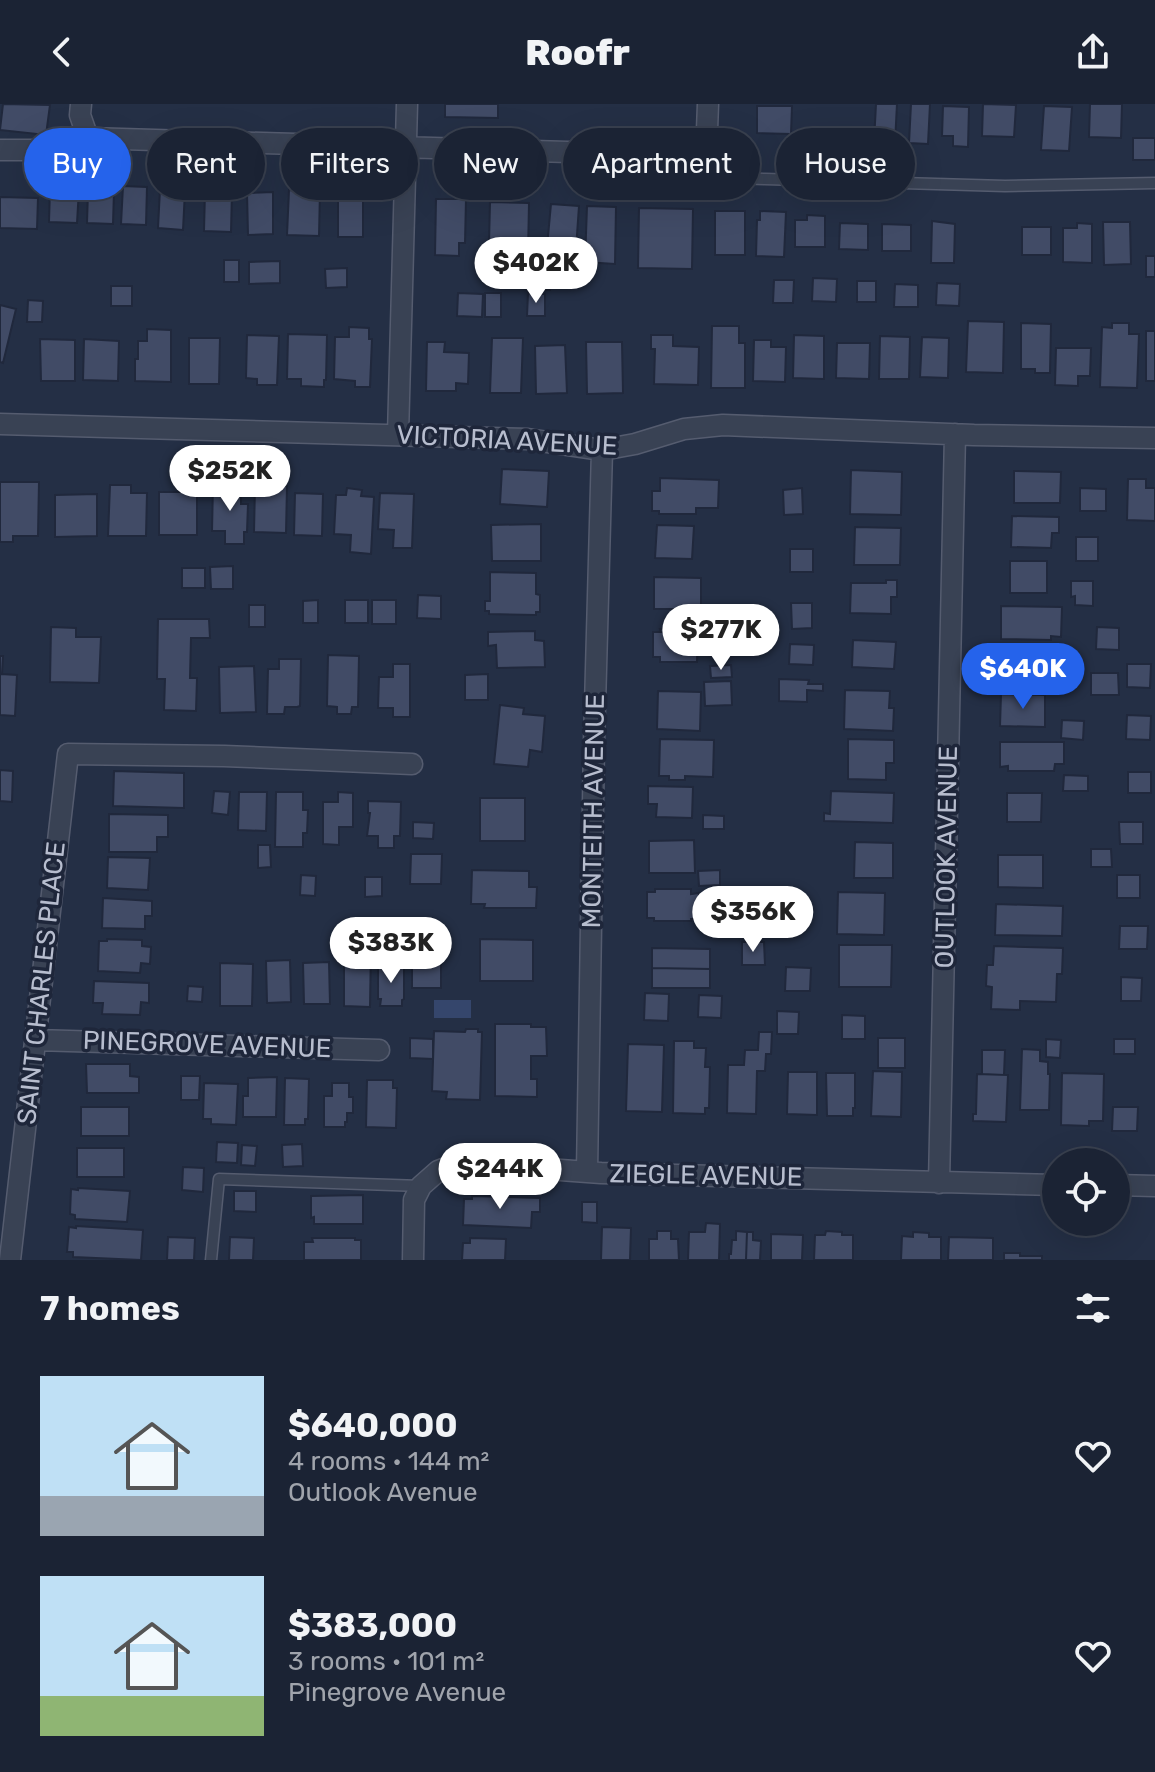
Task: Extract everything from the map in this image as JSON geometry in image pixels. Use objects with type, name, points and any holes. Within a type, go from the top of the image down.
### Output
[{"type":"street","points":[[81,104],[80,115],[85,128]]},
{"type":"street","points":[[406,128],[407,104]]},
{"type":"street","points":[[707,128],[708,104]]},
{"type":"street","points":[[131,139],[281,143]]},
{"type":"street","points":[[418,147],[563,152]]},
{"type":"street","points":[[0,150],[24,150]]},
{"type":"street","points":[[398,435],[404,200]]},
{"type":"street","name":"VICTORIA AVENUE","points":[[0,424],[528,439],[602,450],[684,429],[723,425],[1155,438]]},
{"type":"street","name":"OUTLOOK AVENUE","points":[[939,1183],[955,434]]},
{"type":"street","name":"MONTEITH AVENUE","points":[[587,1172],[602,450]]},
{"type":"street","name":"SAINT CHARLES PLACE","points":[[10,1260],[68,754],[224,756],[412,764]]},
{"type":"street","name":"PINEGROVE AVENUE","points":[[35,1040],[379,1050]]},
{"type":"street","name":"ZIEGLE AVENUE","points":[[421,1186],[438,1171],[456,1164],[587,1172],[1042,1185]]},
{"type":"street","points":[[1130,1185],[1155,1186]]},
{"type":"street","points":[[413,1260],[414,1200],[421,1186]]},
{"type":"lane","points":[[760,179],[1005,186],[1155,183]]},
{"type":"lane","points":[[211,1260],[219,1179],[421,1186]]},
{"type":"water","points":[[434,1000],[471,1000],[471,1018],[434,1018]]},
{"type":"building","points":[[3,104],[50,105],[47,128],[24,128],[24,133],[0,130]]},
{"type":"building","points":[[445,104],[498,104],[498,118],[445,117]]},
{"type":"building","points":[[876,104],[897,104],[896,128],[875,128]]},
{"type":"building","points":[[911,104],[930,104],[928,144],[915,143],[915,128],[910,128]]},
{"type":"building","points":[[983,104],[1016,105],[1014,137],[982,136]]},
{"type":"building","points":[[1090,104],[1122,104],[1121,138],[1089,137]]},
{"type":"building","points":[[757,106],[792,106],[791,128],[776,128],[776,134],[760,133],[760,128],[757,128]]},
{"type":"building","points":[[943,106],[969,107],[968,147],[953,146],[953,136],[942,136]]},
{"type":"building","points":[[1044,106],[1072,107],[1069,151],[1041,150]]},
{"type":"building","points":[[1133,138],[1155,138],[1155,160],[1133,160]]},
{"type":"building","points":[[131,186],[147,187],[146,225],[121,224],[122,200],[131,200]]},
{"type":"building","points":[[265,192],[273,192],[273,234],[248,235],[247,200],[265,200]]},
{"type":"building","points":[[0,197],[38,200],[37,229],[0,228]]},
{"type":"building","points":[[50,200],[78,200],[77,223],[49,222]]},
{"type":"building","points":[[88,200],[114,200],[113,224],[87,223]]},
{"type":"building","points":[[159,200],[185,200],[183,230],[158,228]]},
{"type":"building","points":[[205,200],[232,200],[231,232],[204,231]]},
{"type":"building","points":[[289,200],[320,200],[319,236],[287,235]]},
{"type":"building","points":[[338,200],[363,200],[363,237],[338,237]]},
{"type":"building","points":[[436,200],[466,200],[465,243],[459,243],[459,256],[435,255]]},
{"type":"building","points":[[490,202],[529,203],[528,254],[512,253],[512,244],[489,243]]},
{"type":"building","points":[[551,204],[579,206],[576,249],[547,247]]},
{"type":"building","points":[[587,206],[616,207],[615,264],[585,262]]},
{"type":"building","points":[[639,208],[693,209],[692,269],[638,268]]},
{"type":"building","points":[[715,211],[745,211],[745,255],[715,255]]},
{"type":"building","points":[[760,211],[786,212],[784,257],[756,256]]},
{"type":"building","points":[[807,215],[825,216],[825,247],[795,247],[795,220],[807,220]]},
{"type":"building","points":[[932,221],[955,224],[954,263],[931,263]]},
{"type":"building","points":[[1103,222],[1130,222],[1131,264],[1104,265]]},
{"type":"building","points":[[840,223],[868,224],[868,250],[839,249]]},
{"type":"building","points":[[1077,223],[1092,224],[1092,263],[1063,262],[1063,228],[1077,228]]},
{"type":"building","points":[[882,224],[911,225],[911,251],[882,251]]},
{"type":"building","points":[[1022,227],[1051,227],[1051,255],[1022,255]]},
{"type":"building","points":[[1146,256],[1155,256],[1155,277],[1146,277]]},
{"type":"building","points":[[224,260],[239,260],[239,282],[224,282]]},
{"type":"building","points":[[280,261],[280,283],[249,284],[249,262]]},
{"type":"building","points":[[528,267],[550,267],[550,290],[528,290]]},
{"type":"building","points":[[347,268],[347,287],[326,288],[325,269]]},
{"type":"building","points":[[813,278],[837,279],[836,302],[812,301]]},
{"type":"building","points":[[774,280],[794,280],[793,303],[773,303]]},
{"type":"building","points":[[857,281],[876,281],[876,302],[857,302]]},
{"type":"building","points":[[937,283],[960,284],[959,306],[936,305]]},
{"type":"building","points":[[895,284],[918,285],[918,307],[894,307]]},
{"type":"building","points":[[111,286],[132,286],[132,306],[111,306]]},
{"type":"building","points":[[458,293],[483,294],[482,317],[457,316]]},
{"type":"building","points":[[485,293],[501,293],[501,317],[485,317]]},
{"type":"building","points":[[528,293],[545,294],[545,316],[527,316]]},
{"type":"building","points":[[28,300],[43,301],[42,322],[27,322]]},
{"type":"building","points":[[0,305],[16,309],[3,363],[0,362]]},
{"type":"building","points":[[968,321],[1004,322],[1003,373],[966,372]]},
{"type":"building","points":[[1021,323],[1051,324],[1050,373],[1021,369]]},
{"type":"building","points":[[1112,323],[1129,323],[1129,334],[1139,334],[1137,388],[1100,387],[1102,327],[1112,328]]},
{"type":"building","points":[[712,326],[739,326],[739,343],[745,343],[745,388],[711,388]]},
{"type":"building","points":[[349,327],[369,328],[369,339],[372,339],[370,387],[355,387],[355,381],[334,379],[335,337],[349,337]]},
{"type":"building","points":[[147,329],[171,330],[171,382],[135,381],[138,341],[147,341]]},
{"type":"building","points":[[1146,331],[1155,331],[1155,381],[1146,381]]},
{"type":"building","points":[[288,334],[327,335],[324,387],[301,386],[301,379],[287,379]]},
{"type":"building","points":[[247,335],[279,336],[277,385],[257,385],[257,379],[246,378]]},
{"type":"building","points":[[651,335],[673,335],[673,346],[699,347],[698,385],[654,384],[655,349],[651,349]]},
{"type":"building","points":[[794,335],[824,336],[824,379],[793,378]]},
{"type":"building","points":[[880,336],[910,337],[909,379],[879,379]]},
{"type":"building","points":[[922,337],[949,338],[948,378],[920,377]]},
{"type":"building","points":[[189,338],[220,338],[219,384],[189,384]]},
{"type":"building","points":[[492,338],[523,338],[521,393],[490,393]]},
{"type":"building","points":[[40,339],[75,340],[75,381],[41,381]]},
{"type":"building","points":[[84,339],[119,341],[118,381],[83,380]]},
{"type":"building","points":[[754,340],[771,340],[771,347],[786,347],[785,382],[753,381]]},
{"type":"building","points":[[427,342],[445,342],[444,352],[469,353],[468,384],[456,383],[456,391],[426,391]]},
{"type":"building","points":[[586,342],[622,342],[623,393],[587,394]]},
{"type":"building","points":[[837,343],[870,343],[869,379],[836,378]]},
{"type":"building","points":[[565,345],[567,393],[536,394],[535,346]]},
{"type":"building","points":[[1056,348],[1091,348],[1090,376],[1078,376],[1078,386],[1055,385]]},
{"type":"building","points":[[502,469],[549,471],[547,507],[500,504]]},
{"type":"building","points":[[851,470],[902,472],[901,515],[850,514]]},
{"type":"building","points":[[1014,471],[1061,472],[1060,503],[1014,503]]},
{"type":"building","points":[[660,478],[719,480],[718,508],[696,508],[696,514],[659,514],[659,511],[652,511],[652,491],[660,491]]},
{"type":"building","points":[[1128,479],[1146,479],[1146,488],[1155,488],[1155,521],[1127,520]]},
{"type":"building","points":[[0,482],[39,482],[38,536],[13,536],[13,542],[0,542]]},
{"type":"building","points":[[213,484],[241,484],[241,504],[248,504],[244,544],[225,544],[225,531],[212,531]]},
{"type":"building","points":[[110,485],[131,485],[131,493],[147,493],[146,536],[108,536]]},
{"type":"building","points":[[255,485],[287,486],[286,533],[254,532]]},
{"type":"building","points":[[180,487],[197,487],[197,535],[159,535],[159,492],[180,492]]},
{"type":"building","points":[[347,488],[362,490],[361,496],[374,497],[371,554],[350,552],[351,535],[334,534],[336,495],[346,495]]},
{"type":"building","points":[[802,488],[803,514],[784,515],[783,490]]},
{"type":"building","points":[[1080,488],[1106,489],[1106,511],[1080,511]]},
{"type":"building","points":[[295,493],[323,494],[322,536],[294,535]]},
{"type":"building","points":[[380,493],[414,494],[412,548],[393,548],[394,530],[378,529]]},
{"type":"building","points":[[97,494],[97,536],[55,537],[55,495]]},
{"type":"building","points":[[1012,516],[1059,517],[1059,533],[1052,533],[1051,548],[1011,547]]},
{"type":"building","points":[[541,524],[541,561],[492,561],[491,525]]},
{"type":"building","points":[[657,525],[694,526],[692,559],[655,558]]},
{"type":"building","points":[[855,527],[901,528],[900,565],[854,565]]},
{"type":"building","points":[[1076,537],[1098,537],[1098,561],[1076,561]]},
{"type":"building","points":[[790,549],[813,549],[813,572],[790,572]]},
{"type":"building","points":[[1010,561],[1047,561],[1047,593],[1010,593]]},
{"type":"building","points":[[233,566],[233,589],[211,589],[210,567]]},
{"type":"building","points":[[182,568],[205,568],[205,588],[182,588]]},
{"type":"building","points":[[490,572],[536,573],[540,612],[536,615],[489,614],[485,611],[485,601],[490,601]]},
{"type":"building","points":[[654,577],[701,578],[701,609],[654,609]]},
{"type":"building","points":[[886,580],[897,580],[897,597],[891,597],[891,614],[850,613],[851,583],[886,583]]},
{"type":"building","points":[[1071,581],[1093,581],[1093,606],[1075,605],[1075,596],[1071,597]]},
{"type":"building","points":[[418,595],[441,596],[441,619],[417,618]]},
{"type":"building","points":[[318,600],[318,623],[303,623],[303,601]]},
{"type":"building","points":[[345,600],[368,600],[368,623],[345,623]]},
{"type":"building","points":[[372,600],[396,600],[396,624],[372,624]]},
{"type":"building","points":[[791,603],[812,603],[812,628],[792,629]]},
{"type":"building","points":[[249,605],[265,605],[265,627],[249,627]]},
{"type":"building","points":[[1001,606],[1062,607],[1061,637],[1051,636],[1051,640],[1001,639]]},
{"type":"building","points":[[158,619],[209,619],[210,638],[191,638],[190,678],[197,678],[196,711],[164,710],[165,679],[157,679]]},
{"type":"building","points":[[51,627],[76,628],[76,637],[101,637],[99,683],[50,682]]},
{"type":"building","points":[[1097,627],[1119,628],[1119,650],[1096,649]]},
{"type":"building","points":[[660,629],[698,629],[697,662],[660,662],[660,657],[653,657],[653,632],[661,632]]},
{"type":"building","points":[[535,631],[535,640],[544,641],[545,667],[497,668],[496,645],[488,646],[488,632]]},
{"type":"building","points":[[853,640],[896,642],[894,669],[852,667]]},
{"type":"building","points":[[790,644],[814,645],[813,665],[789,664]]},
{"type":"building","points":[[1006,654],[1069,656],[1068,671],[1073,671],[1072,679],[1068,679],[1068,685],[1005,683]]},
{"type":"building","points":[[328,655],[359,656],[358,707],[352,707],[351,714],[337,714],[337,707],[327,706]]},
{"type":"building","points":[[0,656],[3,656],[2,674],[17,675],[15,716],[0,715]]},
{"type":"building","points":[[279,659],[301,659],[300,706],[285,707],[284,714],[267,714],[268,669],[279,669]]},
{"type":"building","points":[[393,664],[410,664],[410,717],[393,717],[393,708],[378,708],[379,677],[393,677]]},
{"type":"building","points":[[1127,664],[1151,664],[1150,688],[1127,687]]},
{"type":"building","points":[[731,665],[732,677],[711,678],[710,666]]},
{"type":"building","points":[[254,666],[256,712],[220,713],[219,667]]},
{"type":"building","points":[[1091,673],[1118,673],[1119,695],[1091,695]]},
{"type":"building","points":[[488,674],[488,700],[465,700],[465,675]]},
{"type":"building","points":[[779,679],[809,680],[808,684],[823,684],[823,691],[807,690],[807,702],[779,701]]},
{"type":"building","points":[[731,681],[732,705],[705,706],[704,682]]},
{"type":"building","points":[[845,690],[890,691],[889,708],[894,708],[893,731],[844,729]]},
{"type":"building","points":[[658,691],[701,692],[700,731],[657,729]]},
{"type":"building","points":[[1001,694],[1045,695],[1045,727],[1000,726]]},
{"type":"building","points":[[500,705],[524,708],[523,714],[545,716],[542,752],[530,750],[528,767],[494,764]]},
{"type":"building","points":[[1127,715],[1151,716],[1150,740],[1126,739]]},
{"type":"building","points":[[1062,720],[1084,721],[1083,740],[1061,738]]},
{"type":"building","points":[[660,739],[714,740],[713,777],[685,776],[685,780],[669,780],[669,776],[659,776]]},
{"type":"building","points":[[848,739],[894,740],[894,763],[886,763],[886,780],[848,779]]},
{"type":"building","points":[[1000,742],[1064,742],[1064,764],[1055,764],[1054,771],[1008,771],[1008,766],[1000,767]]},
{"type":"building","points":[[0,770],[13,771],[12,802],[0,801]]},
{"type":"building","points":[[114,771],[184,773],[184,808],[113,806]]},
{"type":"building","points":[[1128,772],[1151,772],[1151,793],[1128,793]]},
{"type":"building","points":[[1064,775],[1088,776],[1088,791],[1063,791]]},
{"type":"building","points":[[648,786],[693,787],[692,818],[656,817],[657,804],[648,804]]},
{"type":"building","points":[[214,791],[230,792],[228,815],[212,813]]},
{"type":"building","points":[[831,791],[894,793],[893,823],[824,821],[824,813],[830,814]]},
{"type":"building","points":[[239,792],[267,792],[266,831],[238,830]]},
{"type":"building","points":[[276,792],[303,792],[303,810],[308,810],[303,847],[275,847]]},
{"type":"building","points":[[338,792],[353,793],[353,827],[339,827],[339,845],[323,844],[323,802],[338,802]]},
{"type":"building","points":[[1007,793],[1042,793],[1041,822],[1007,822]]},
{"type":"building","points":[[480,798],[525,798],[525,841],[480,841]]},
{"type":"building","points":[[368,801],[401,802],[400,836],[394,836],[394,848],[378,848],[378,836],[367,836]]},
{"type":"building","points":[[109,814],[168,815],[168,837],[157,837],[157,852],[109,852]]},
{"type":"building","points":[[703,815],[724,816],[724,829],[703,829]]},
{"type":"building","points":[[413,822],[434,823],[433,839],[413,838]]},
{"type":"building","points":[[1119,822],[1143,822],[1143,844],[1120,844]]},
{"type":"building","points":[[694,840],[695,873],[649,873],[649,841]]},
{"type":"building","points":[[855,842],[893,843],[893,878],[854,878]]},
{"type":"building","points":[[258,845],[270,845],[271,867],[258,868]]},
{"type":"building","points":[[1091,849],[1111,849],[1112,867],[1091,867]]},
{"type":"building","points":[[411,854],[442,854],[441,884],[410,884]]},
{"type":"building","points":[[998,855],[1043,855],[1043,888],[998,887]]},
{"type":"building","points":[[108,857],[150,858],[148,890],[107,888]]},
{"type":"building","points":[[472,870],[529,871],[529,887],[537,887],[536,908],[484,908],[485,904],[471,904]]},
{"type":"building","points":[[720,870],[720,885],[699,886],[698,871]]},
{"type":"building","points":[[301,875],[316,876],[315,896],[300,895]]},
{"type":"building","points":[[1117,875],[1140,875],[1140,898],[1117,898]]},
{"type":"building","points":[[365,877],[382,877],[382,896],[365,897]]},
{"type":"building","points":[[655,889],[691,889],[691,894],[699,893],[699,901],[714,901],[713,919],[654,921],[654,918],[647,918],[647,892],[655,892]]},
{"type":"building","points":[[838,892],[885,893],[884,935],[837,934]]},
{"type":"building","points":[[103,898],[152,901],[152,916],[145,916],[145,929],[102,928]]},
{"type":"building","points":[[996,904],[1063,906],[1062,936],[995,935]]},
{"type":"building","points":[[1120,926],[1148,926],[1147,949],[1119,949]]},
{"type":"building","points":[[480,939],[533,940],[533,981],[480,981]]},
{"type":"building","points":[[142,940],[142,946],[151,947],[150,964],[141,963],[140,973],[98,971],[99,941]]},
{"type":"building","points":[[742,942],[764,942],[765,965],[742,965]]},
{"type":"building","points":[[344,945],[371,946],[370,1007],[344,1006]]},
{"type":"building","points":[[839,945],[892,945],[891,987],[839,987]]},
{"type":"building","points":[[994,946],[1063,948],[1062,974],[1057,974],[1056,1002],[1020,1001],[1020,1010],[991,1009],[992,987],[986,986],[987,965],[993,965]]},
{"type":"building","points":[[652,948],[710,949],[710,969],[652,968]]},
{"type":"building","points":[[290,960],[291,1002],[267,1003],[266,961]]},
{"type":"building","points":[[412,961],[441,961],[441,988],[412,988]]},
{"type":"building","points":[[329,962],[330,1004],[304,1004],[303,963]]},
{"type":"building","points":[[220,963],[253,964],[252,1006],[220,1006]]},
{"type":"building","points":[[378,965],[404,965],[402,1006],[380,1006]]},
{"type":"building","points":[[786,967],[811,968],[810,991],[785,991]]},
{"type":"building","points":[[652,968],[710,969],[710,988],[652,988]]},
{"type":"building","points":[[1121,977],[1142,978],[1141,1001],[1121,1001]]},
{"type":"building","points":[[94,981],[149,983],[149,1003],[141,1002],[140,1015],[102,1014],[103,1003],[93,1003]]},
{"type":"building","points":[[188,986],[203,987],[202,1002],[187,1001]]},
{"type":"building","points":[[645,993],[669,994],[668,1021],[644,1020]]},
{"type":"building","points":[[699,995],[722,996],[721,1018],[698,1017]]},
{"type":"building","points":[[777,1011],[799,1012],[798,1034],[777,1034]]},
{"type":"building","points":[[842,1015],[865,1016],[865,1039],[842,1039]]},
{"type":"building","points":[[495,1024],[546,1027],[547,1056],[531,1056],[531,1079],[537,1079],[537,1097],[495,1096]]},
{"type":"building","points":[[466,1029],[482,1032],[480,1100],[446,1099],[447,1092],[432,1091],[434,1031],[465,1032]]},
{"type":"building","points":[[759,1032],[772,1032],[771,1054],[766,1054],[765,1071],[757,1071],[756,1114],[727,1113],[728,1065],[744,1065],[745,1050],[758,1050]]},
{"type":"building","points":[[410,1038],[433,1039],[433,1059],[410,1058]]},
{"type":"building","points":[[878,1038],[905,1038],[905,1068],[878,1068]]},
{"type":"building","points":[[1046,1039],[1061,1040],[1060,1058],[1046,1057]]},
{"type":"building","points":[[1114,1039],[1135,1039],[1135,1054],[1114,1054]]},
{"type":"building","points":[[674,1041],[694,1041],[694,1048],[706,1048],[705,1067],[710,1067],[709,1108],[705,1108],[705,1114],[673,1113]]},
{"type":"building","points":[[628,1044],[664,1045],[662,1112],[626,1111]]},
{"type":"building","points":[[1022,1049],[1040,1050],[1040,1061],[1048,1062],[1049,1110],[1020,1110]]},
{"type":"building","points":[[982,1050],[1005,1050],[1004,1075],[982,1074]]},
{"type":"building","points":[[86,1064],[130,1064],[130,1076],[139,1077],[139,1093],[87,1093]]},
{"type":"building","points":[[873,1071],[902,1072],[901,1117],[871,1116]]},
{"type":"building","points":[[788,1072],[817,1072],[817,1115],[787,1114]]},
{"type":"building","points":[[826,1073],[855,1073],[853,1116],[827,1116]]},
{"type":"building","points":[[1062,1073],[1104,1074],[1103,1121],[1089,1121],[1089,1126],[1061,1125]]},
{"type":"building","points":[[977,1074],[1008,1075],[1006,1122],[973,1121]]},
{"type":"building","points":[[181,1076],[200,1076],[199,1100],[181,1100]]},
{"type":"building","points":[[277,1077],[276,1117],[243,1117],[243,1096],[248,1096],[248,1078]]},
{"type":"building","points":[[285,1078],[309,1079],[308,1119],[305,1119],[305,1125],[284,1125]]},
{"type":"building","points":[[367,1080],[393,1080],[393,1088],[397,1088],[396,1128],[366,1127]]},
{"type":"building","points":[[204,1083],[238,1084],[236,1125],[211,1124],[211,1119],[203,1119]]},
{"type":"building","points":[[332,1083],[349,1083],[353,1113],[347,1113],[345,1127],[324,1127],[324,1096],[332,1096]]},
{"type":"building","points":[[81,1107],[129,1107],[129,1136],[81,1136]]},
{"type":"building","points":[[1113,1107],[1138,1107],[1137,1131],[1112,1131]]},
{"type":"building","points":[[217,1142],[238,1143],[237,1163],[216,1162]]},
{"type":"building","points":[[302,1144],[303,1166],[283,1167],[282,1145]]},
{"type":"building","points":[[242,1145],[257,1146],[255,1166],[241,1165]]},
{"type":"building","points":[[77,1148],[124,1148],[124,1177],[77,1177]]},
{"type":"building","points":[[183,1167],[204,1168],[203,1192],[182,1190]]},
{"type":"building","points":[[71,1189],[130,1191],[127,1222],[75,1219],[75,1215],[70,1214]]},
{"type":"building","points":[[234,1191],[256,1191],[256,1212],[234,1211]]},
{"type":"building","points":[[363,1195],[363,1224],[314,1224],[311,1196]]},
{"type":"building","points":[[472,1196],[540,1198],[540,1212],[532,1212],[531,1228],[463,1225],[464,1199],[472,1199]]},
{"type":"building","points":[[582,1202],[597,1202],[597,1223],[582,1222]]},
{"type":"building","points":[[706,1223],[720,1224],[719,1260],[688,1260],[689,1232],[705,1232]]},
{"type":"building","points":[[69,1227],[143,1230],[141,1260],[73,1257],[73,1252],[67,1252]]},
{"type":"building","points":[[602,1227],[631,1228],[630,1260],[601,1260]]},
{"type":"building","points":[[657,1231],[671,1231],[671,1239],[678,1239],[679,1260],[649,1260],[649,1239],[657,1239]]},
{"type":"building","points":[[736,1231],[747,1232],[746,1260],[729,1260]]},
{"type":"building","points":[[826,1231],[853,1235],[853,1260],[814,1260],[815,1235],[825,1235]]},
{"type":"building","points":[[747,1232],[753,1232],[753,1240],[761,1241],[760,1260],[746,1260]]},
{"type":"building","points":[[913,1232],[941,1237],[941,1260],[901,1260],[902,1236],[913,1237]]},
{"type":"building","points":[[771,1234],[803,1235],[802,1260],[771,1260]]},
{"type":"building","points":[[168,1237],[195,1238],[194,1260],[167,1260]]},
{"type":"building","points":[[230,1237],[254,1238],[253,1260],[229,1260]]},
{"type":"building","points":[[949,1237],[993,1238],[993,1260],[948,1260]]},
{"type":"building","points":[[312,1238],[361,1240],[361,1260],[304,1260],[304,1242],[313,1242]]},
{"type":"building","points":[[470,1238],[506,1239],[505,1260],[462,1260],[463,1243],[470,1243]]},
{"type":"building","points":[[1004,1253],[1042,1256],[1042,1260],[1004,1260]]}]
